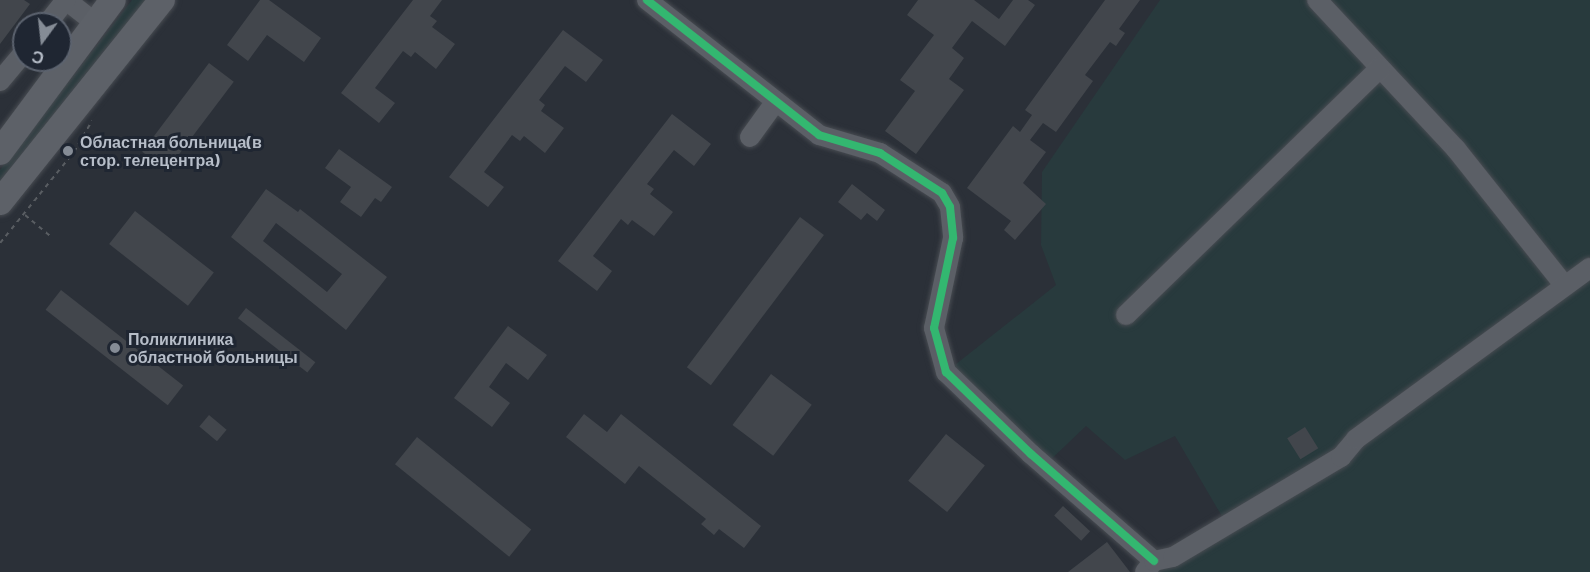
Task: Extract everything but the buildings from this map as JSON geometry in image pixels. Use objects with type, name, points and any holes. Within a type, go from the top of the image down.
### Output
[{"type":"main road","points":[[0,152],[113,0]]},
{"type":"main road","points":[[0,202],[162,0]]},
{"type":"street","points":[[56,12],[66,0],[95,23]]},
{"type":"street","points":[[647,0],[819,135],[880,153],[942,193],[950,207],[952,237],[934,328],[946,372],[1149,566],[1173,557],[1341,457],[1356,439],[1590,268]]},
{"type":"street","points":[[1317,0],[1456,149],[1564,285]]},
{"type":"street","points":[[0,81],[12,66]]},
{"type":"street","points":[[1126,315],[1380,68]]},
{"type":"street","points":[[750,137],[776,101]]},
{"type":"path","points":[[0,243],[74,152],[95,115]]},
{"type":"path","points":[[25,215],[51,237]]},
{"type":"shaded area","points":[[132,0],[146,0],[0,187],[0,170]]},
{"type":"shaded area","points":[[1160,0],[1590,0],[1590,572],[1145,572],[1227,525],[1175,436],[1125,460],[1086,426],[1044,466],[946,372],[1056,285],[1041,245],[1042,172]]},
{"type":"cycle path","points":[[647,0],[819,135],[880,153],[942,193],[950,207],[953,238],[934,328],[946,372],[1031,454],[1154,561]]},
{"type":"place","name":"Областная больница(в стор. телецентра)","points":[[68,151]]},
{"type":"place","name":"Поликлиника областной больницы","points":[[115,348]]}]
